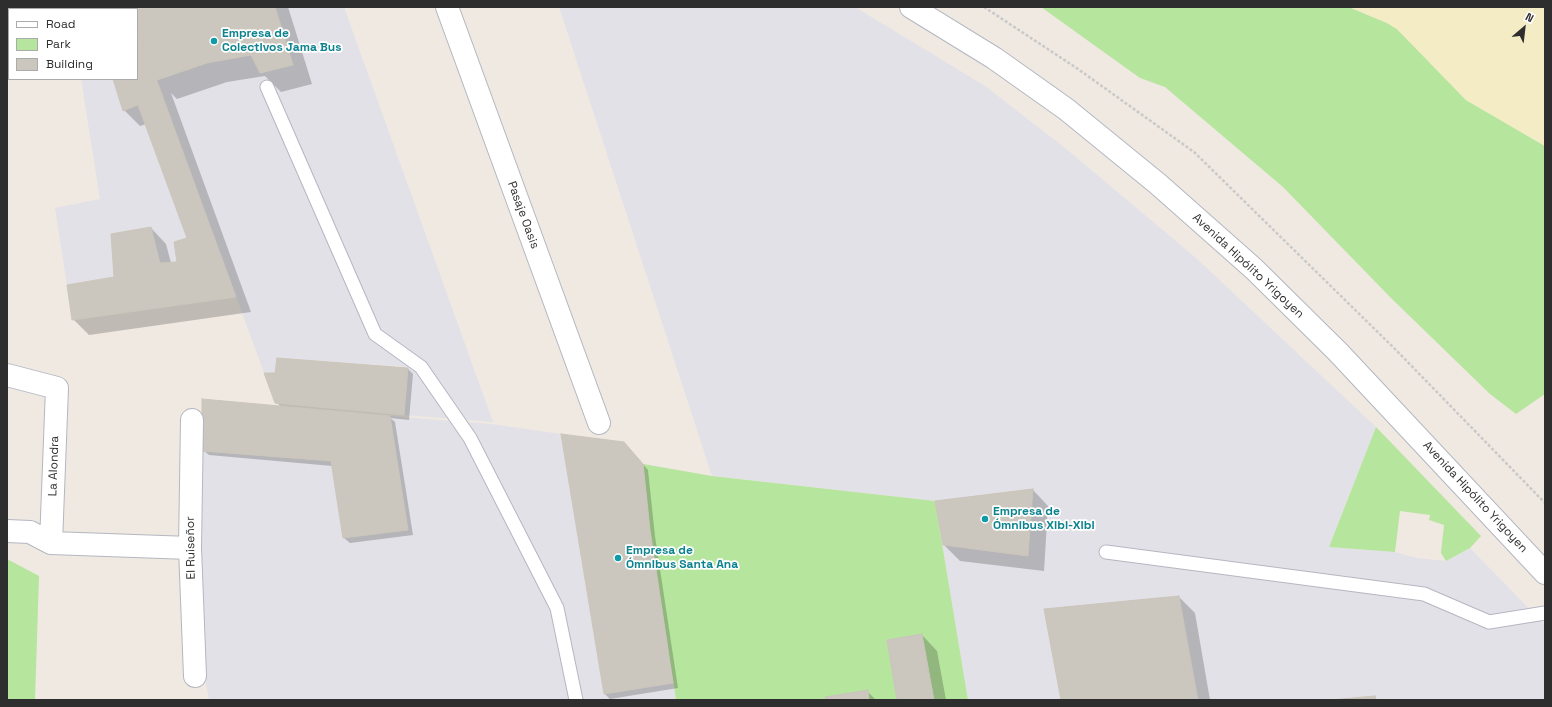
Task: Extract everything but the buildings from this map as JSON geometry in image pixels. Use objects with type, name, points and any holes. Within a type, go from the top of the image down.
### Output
[{"type":"street","name":"Pasaje Oasis","points":[[447,7],[599,423]]},
{"type":"street","name":"Avenida Hipólito Yrigoyen","points":[[911,7],[994,58],[1066,109],[1158,184],[1254,268],[1338,352],[1545,573]]},
{"type":"street","name":"La Alondra","points":[[7,375],[57,388],[51,543]]},
{"type":"street","name":"El Ruiseñor","points":[[192,420],[190,548],[195,676]]},
{"type":"street","points":[[7,531],[30,532],[51,543],[190,548]]},
{"type":"lane","points":[[267,87],[375,334],[421,367],[470,438],[557,608],[576,700]]},
{"type":"lane","points":[[1106,552],[1424,594],[1489,622],[1545,613]]},
{"type":"path","points":[[984,7],[1078,69],[1194,152],[1396,350],[1545,503]]},
{"type":"shaded area","name":"Empresa de Colectivos Jama Bus","points":[[275,7],[344,7],[493,422],[404,415],[408,367],[277,358],[275,373],[264,373],[157,80],[207,63],[251,55],[260,73],[293,65]]},
{"type":"shaded area","points":[[559,7],[855,7],[985,86],[1065,148],[1196,258],[1376,427],[1329,547],[1395,552],[1417,558],[1446,561],[1470,548],[1545,625],[1545,700],[968,700],[935,501],[712,476]]},
{"type":"shaded area","points":[[81,80],[113,80],[123,111],[138,105],[187,238],[174,242],[177,262],[160,263],[111,234],[114,277],[67,285],[55,208],[100,199]]},
{"type":"shaded area","points":[[390,416],[491,424],[561,434],[604,694],[673,683],[676,700],[209,700],[201,654],[202,451],[331,461],[343,538],[408,530]]},
{"type":"green space","points":[[1041,7],[1349,7],[1387,23],[1397,29],[1466,100],[1545,146],[1545,394],[1516,414],[1490,394],[1392,299],[1283,187],[1165,87],[1140,78]]},
{"type":"green space","points":[[1376,427],[1481,536],[1470,548],[1446,561],[1441,553],[1444,525],[1429,520],[1430,515],[1400,511],[1395,552],[1329,547]]},
{"type":"green space","points":[[643,464],[712,476],[935,501],[968,700],[676,700],[650,530]]},
{"type":"green space","points":[[7,559],[39,576],[35,700],[7,700]]},
{"type":"sand","points":[[1349,7],[1545,7],[1545,146],[1466,100],[1397,29],[1387,23]]},
{"type":"place","name":"Empresa de Colectivos Jama Bus","points":[[214,41]]},
{"type":"place","name":"Empresa de Ómnibus Xibi-Xibi","points":[[985,519]]},
{"type":"place","name":"Empresa de Ómnibus Santa Ana","points":[[618,558]]}]
